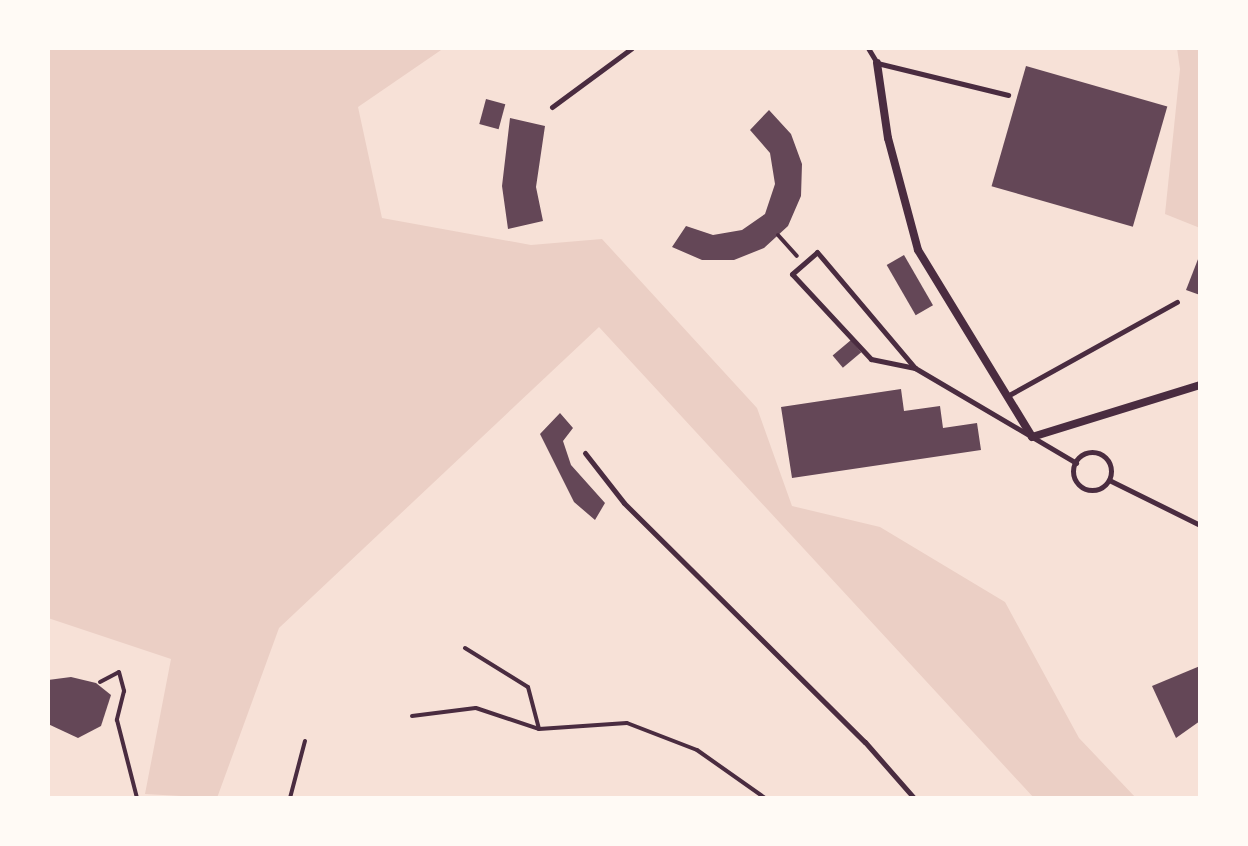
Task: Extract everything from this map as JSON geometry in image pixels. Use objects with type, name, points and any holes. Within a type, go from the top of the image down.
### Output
[{"type":"street","points":[[877,63],[888,138],[918,250],[1032,437],[1200,385]]},
{"type":"lane","points":[[552,107],[632,48]]},
{"type":"lane","points":[[868,48],[877,63],[1008,95]]},
{"type":"lane","points":[[915,368],[817,252],[792,274],[871,359],[915,368],[1076,463]]},
{"type":"lane","points":[[1009,395],[1177,302]]},
{"type":"lane","points":[[585,453],[624,503],[865,742],[914,798]]},
{"type":"lane","points":[[1101,454],[1108,461],[1109,480],[1096,490],[1080,486],[1076,463],[1082,455],[1101,454]]},
{"type":"lane","points":[[1109,480],[1200,525]]},
{"type":"path","points":[[778,235],[804,263]]},
{"type":"path","points":[[465,648],[528,687],[539,729]]},
{"type":"path","points":[[100,682],[119,672],[124,691],[117,720],[137,798]]},
{"type":"path","points":[[412,716],[476,708],[539,729],[627,723],[697,750],[765,798]]},
{"type":"path","points":[[290,798],[305,741]]},
{"type":"shaded area","points":[[48,48],[444,48],[358,107],[382,218],[531,245],[602,239],[757,408],[792,506],[880,527],[1005,602],[1079,738],[1136,798],[1034,798],[599,327],[279,628],[217,798],[145,794],[171,659],[48,618]]},
{"type":"shaded area","points":[[1177,48],[1200,48],[1200,228],[1165,214],[1180,69]]},
{"type":"building","points":[[1026,66],[1167,107],[1133,227],[992,186]]},
{"type":"building","points":[[486,99],[505,104],[499,129],[479,124]]},
{"type":"building","points":[[769,110],[791,134],[802,164],[801,196],[788,226],[764,248],[734,260],[702,260],[672,247],[686,226],[713,235],[742,230],[765,214],[775,184],[770,153],[750,130]]},
{"type":"building","points":[[510,118],[545,126],[536,187],[543,221],[508,229],[502,186]]},
{"type":"building","points":[[1200,254],[1200,295],[1186,290]]},
{"type":"building","points":[[904,255],[933,305],[916,315],[887,265]]},
{"type":"building","points":[[851,340],[861,352],[843,368],[833,355]]},
{"type":"building","points":[[901,389],[904,411],[940,406],[943,428],[977,423],[981,450],[792,478],[781,407]]},
{"type":"building","points":[[560,413],[573,428],[563,441],[571,465],[605,503],[595,520],[574,502],[540,434]]},
{"type":"building","points":[[1200,666],[1200,721],[1176,738],[1152,686]]},
{"type":"building","points":[[71,677],[96,683],[111,695],[101,726],[78,738],[48,724],[48,680]]}]
